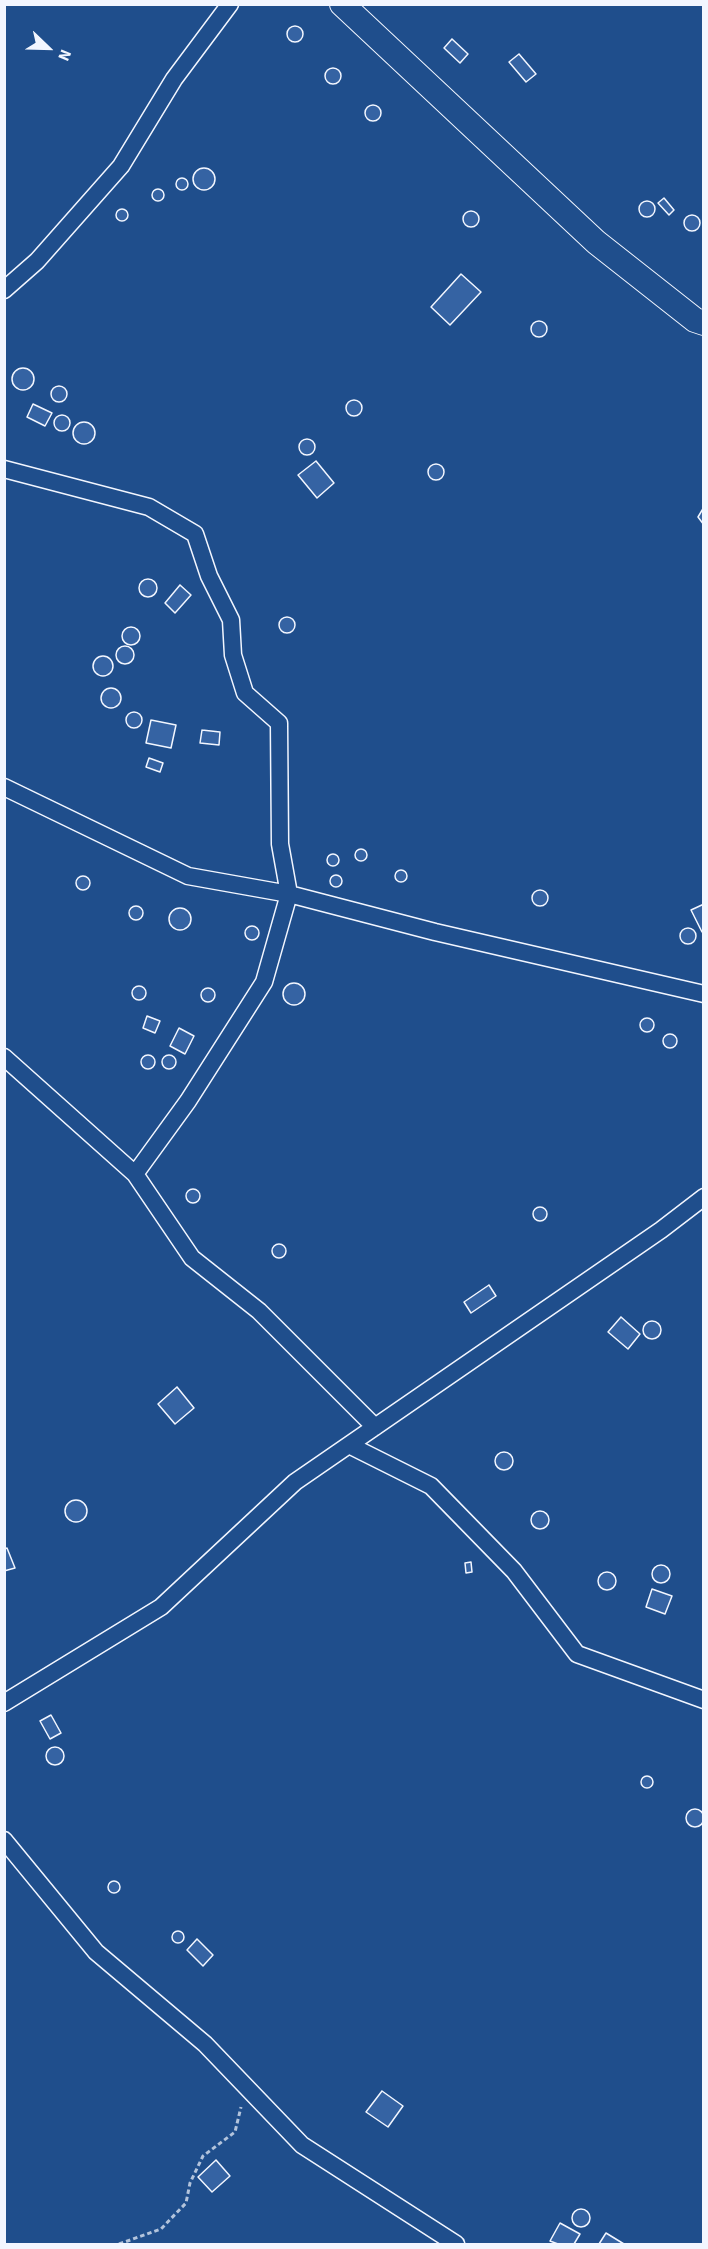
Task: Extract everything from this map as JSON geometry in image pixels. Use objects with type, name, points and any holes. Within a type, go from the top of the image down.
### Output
[{"type":"street","points":[[4,290],[37,261],[121,166],[174,79],[230,4]]},
{"type":"street","points":[[342,4],[596,242],[695,320],[704,323]]},
{"type":"street","points":[[4,469],[149,507],[195,534],[209,576],[231,620],[233,655],[245,693],[279,723],[280,844],[290,894],[264,982],[188,1101],[135,1174]]},
{"type":"street","points":[[4,787],[188,876],[290,894],[435,932],[704,994]]},
{"type":"street","points":[[4,1057],[135,1174],[192,1258],[259,1311],[375,1427]]},
{"type":"street","points":[[4,1703],[161,1607],[295,1482],[661,1230],[704,1197]]},
{"type":"street","points":[[349,1445],[431,1486],[514,1571],[578,1654],[704,1700]]},
{"type":"street","points":[[4,1840],[96,1952],[206,2044],[302,2145],[456,2244]]},
{"type":"path","points":[[119,2244],[161,2229],[186,2203],[190,2183],[203,2156],[235,2132],[248,2088]]},
{"type":"building","points":[[292,26],[298,26],[303,34],[301,40],[292,42],[287,37],[287,31]]},
{"type":"building","points":[[452,39],[468,54],[460,63],[444,48]]},
{"type":"building","points":[[519,54],[536,74],[526,82],[509,62]]},
{"type":"building","points":[[330,68],[336,68],[341,76],[339,82],[330,84],[325,79],[325,73]]},
{"type":"building","points":[[370,105],[376,105],[381,113],[379,119],[370,121],[365,116],[365,110]]},
{"type":"building","points":[[204,168],[212,171],[215,179],[212,187],[204,190],[196,187],[193,179],[196,171]]},
{"type":"building","points":[[184,178],[188,184],[184,190],[180,190],[176,182]]},
{"type":"building","points":[[160,189],[164,195],[160,201],[156,201],[152,193]]},
{"type":"building","points":[[664,198],[674,210],[669,215],[658,203]]},
{"type":"building","points":[[647,201],[653,203],[655,209],[653,215],[647,217],[641,215],[639,209],[641,203]]},
{"type":"building","points":[[124,209],[128,215],[124,221],[120,221],[116,213]]},
{"type":"building","points":[[468,211],[474,211],[479,219],[477,225],[468,227],[463,222],[463,216]]},
{"type":"building","points":[[692,215],[698,217],[700,223],[698,229],[692,231],[686,229],[684,223],[686,217]]},
{"type":"building","points":[[461,274],[481,292],[450,325],[431,307]]},
{"type":"building","points":[[536,321],[542,321],[547,329],[545,335],[536,337],[531,332],[531,326]]},
{"type":"building","points":[[23,368],[31,371],[34,379],[31,387],[23,390],[15,387],[12,379],[15,371]]},
{"type":"building","points":[[56,386],[62,386],[67,394],[65,400],[56,402],[51,397],[51,391]]},
{"type":"building","points":[[351,400],[357,400],[362,408],[360,414],[351,416],[346,411],[346,405]]},
{"type":"building","points":[[33,404],[52,413],[45,426],[27,417]]},
{"type":"building","points":[[59,415],[65,415],[70,423],[68,429],[59,431],[54,426],[54,420]]},
{"type":"building","points":[[84,422],[92,425],[95,433],[92,441],[84,444],[76,441],[73,433],[76,425]]},
{"type":"building","points":[[304,439],[310,439],[315,447],[313,453],[304,455],[299,450],[299,444]]},
{"type":"building","points":[[316,461],[334,483],[317,498],[298,475]]},
{"type":"building","points":[[433,464],[439,464],[444,472],[442,478],[433,480],[428,475],[428,469]]},
{"type":"building","points":[[704,507],[704,525],[698,517]]},
{"type":"building","points":[[148,579],[154,582],[157,588],[154,594],[148,597],[142,594],[139,588],[142,582]]},
{"type":"building","points":[[180,585],[191,595],[175,613],[165,603]]},
{"type":"building","points":[[284,617],[290,617],[295,625],[293,631],[284,633],[279,628],[279,622]]},
{"type":"building","points":[[131,627],[137,630],[140,636],[137,642],[131,645],[125,642],[122,636],[125,630]]},
{"type":"building","points":[[125,646],[131,649],[134,655],[131,661],[125,664],[119,661],[116,655],[119,649]]},
{"type":"building","points":[[103,656],[110,659],[113,666],[110,673],[103,676],[96,673],[93,666],[96,659]]},
{"type":"building","points":[[111,688],[118,691],[121,698],[118,705],[111,708],[104,705],[101,698],[104,691]]},
{"type":"building","points":[[131,712],[137,712],[142,720],[140,726],[131,728],[126,723],[126,717]]},
{"type":"building","points":[[151,720],[176,725],[171,748],[146,743]]},
{"type":"building","points":[[202,730],[220,732],[219,745],[200,743]]},
{"type":"building","points":[[149,758],[163,763],[160,772],[146,767]]},
{"type":"building","points":[[363,849],[367,855],[363,861],[359,861],[355,853]]},
{"type":"building","points":[[335,854],[339,860],[335,866],[331,866],[327,858]]},
{"type":"building","points":[[403,870],[407,876],[403,882],[399,882],[395,874]]},
{"type":"building","points":[[338,875],[342,881],[338,887],[334,887],[330,879]]},
{"type":"building","points":[[83,876],[88,878],[90,883],[88,888],[83,890],[78,888],[76,883],[78,878]]},
{"type":"building","points":[[537,890],[543,890],[548,898],[546,904],[537,906],[532,901],[532,895]]},
{"type":"building","points":[[704,904],[704,932],[702,932],[691,910]]},
{"type":"building","points":[[136,906],[141,908],[143,913],[141,918],[136,920],[131,918],[129,913],[131,908]]},
{"type":"building","points":[[180,908],[188,911],[191,919],[188,927],[180,930],[172,927],[169,919],[172,911]]},
{"type":"building","points":[[252,926],[257,928],[259,933],[257,938],[252,940],[247,938],[245,933],[247,928]]},
{"type":"building","points":[[685,928],[691,928],[696,936],[694,942],[685,944],[680,939],[680,933]]},
{"type":"building","points":[[294,983],[302,986],[305,994],[302,1002],[294,1005],[286,1002],[283,994],[286,986]]},
{"type":"building","points":[[139,986],[144,988],[146,993],[144,998],[139,1000],[134,998],[132,993],[134,988]]},
{"type":"building","points":[[208,988],[213,990],[215,995],[213,1000],[208,1002],[203,1000],[201,995],[203,990]]},
{"type":"building","points":[[147,1016],[160,1021],[155,1033],[143,1028]]},
{"type":"building","points":[[647,1018],[652,1020],[654,1025],[652,1030],[647,1032],[642,1030],[640,1025],[642,1020]]},
{"type":"building","points":[[179,1028],[194,1036],[185,1054],[170,1046]]},
{"type":"building","points":[[670,1034],[675,1036],[677,1041],[675,1046],[670,1048],[665,1046],[663,1041],[665,1036]]},
{"type":"building","points":[[148,1055],[153,1057],[155,1062],[153,1067],[148,1069],[143,1067],[141,1062],[143,1057]]},
{"type":"building","points":[[169,1055],[174,1057],[176,1062],[174,1067],[169,1069],[164,1067],[162,1062],[164,1057]]},
{"type":"building","points":[[193,1189],[198,1191],[200,1196],[198,1201],[193,1203],[188,1201],[186,1196],[188,1191]]},
{"type":"building","points":[[540,1207],[545,1209],[547,1214],[545,1219],[540,1221],[535,1219],[533,1214],[535,1209]]},
{"type":"building","points":[[279,1244],[284,1246],[286,1251],[284,1256],[279,1258],[274,1256],[272,1251],[274,1246]]},
{"type":"building","points":[[489,1285],[496,1296],[471,1313],[464,1302]]},
{"type":"building","points":[[621,1317],[640,1334],[628,1349],[608,1332]]},
{"type":"building","points":[[652,1321],[658,1324],[661,1330],[658,1336],[652,1339],[646,1336],[643,1330],[646,1324]]},
{"type":"building","points":[[177,1387],[194,1408],[175,1424],[158,1404]]},
{"type":"building","points":[[504,1452],[510,1455],[513,1461],[510,1467],[504,1470],[498,1467],[495,1461],[498,1455]]},
{"type":"building","points":[[76,1500],[84,1503],[87,1511],[84,1519],[76,1522],[68,1519],[65,1511],[68,1503]]},
{"type":"building","points":[[540,1511],[546,1514],[549,1520],[546,1526],[540,1529],[534,1526],[531,1520],[534,1514]]},
{"type":"building","points":[[7,1548],[15,1568],[4,1571],[4,1549]]},
{"type":"building","points":[[471,1562],[472,1572],[466,1573],[465,1563]]},
{"type":"building","points":[[661,1565],[667,1568],[670,1574],[667,1580],[661,1583],[655,1580],[652,1574],[655,1568]]},
{"type":"building","points":[[607,1572],[613,1575],[616,1581],[613,1587],[607,1590],[601,1587],[598,1581],[601,1575]]},
{"type":"building","points":[[652,1589],[672,1596],[665,1614],[646,1607]]},
{"type":"building","points":[[51,1715],[61,1733],[50,1739],[40,1721]]},
{"type":"building","points":[[51,1747],[59,1747],[64,1752],[62,1763],[51,1765],[46,1760],[46,1752]]},
{"type":"building","points":[[649,1776],[653,1782],[649,1788],[645,1788],[641,1780]]},
{"type":"building","points":[[691,1809],[699,1809],[704,1814],[702,1825],[691,1827],[686,1822],[686,1814]]},
{"type":"building","points":[[116,1881],[119,1882],[119,1892],[112,1893],[109,1892],[108,1885],[109,1882]]},
{"type":"building","points":[[180,1931],[183,1932],[183,1942],[176,1943],[173,1942],[172,1935],[173,1932]]},
{"type":"building","points":[[197,1939],[213,1955],[203,1966],[187,1950]]},
{"type":"building","points":[[382,2091],[403,2106],[388,2127],[366,2112]]},
{"type":"building","points":[[216,2160],[230,2176],[212,2192],[198,2177]]},
{"type":"building","points":[[577,2209],[585,2209],[590,2214],[588,2225],[577,2227],[572,2222],[572,2214]]},
{"type":"building","points":[[560,2223],[580,2234],[574,2244],[558,2244],[550,2241]]},
{"type":"building","points":[[606,2233],[624,2244],[599,2244]]}]
